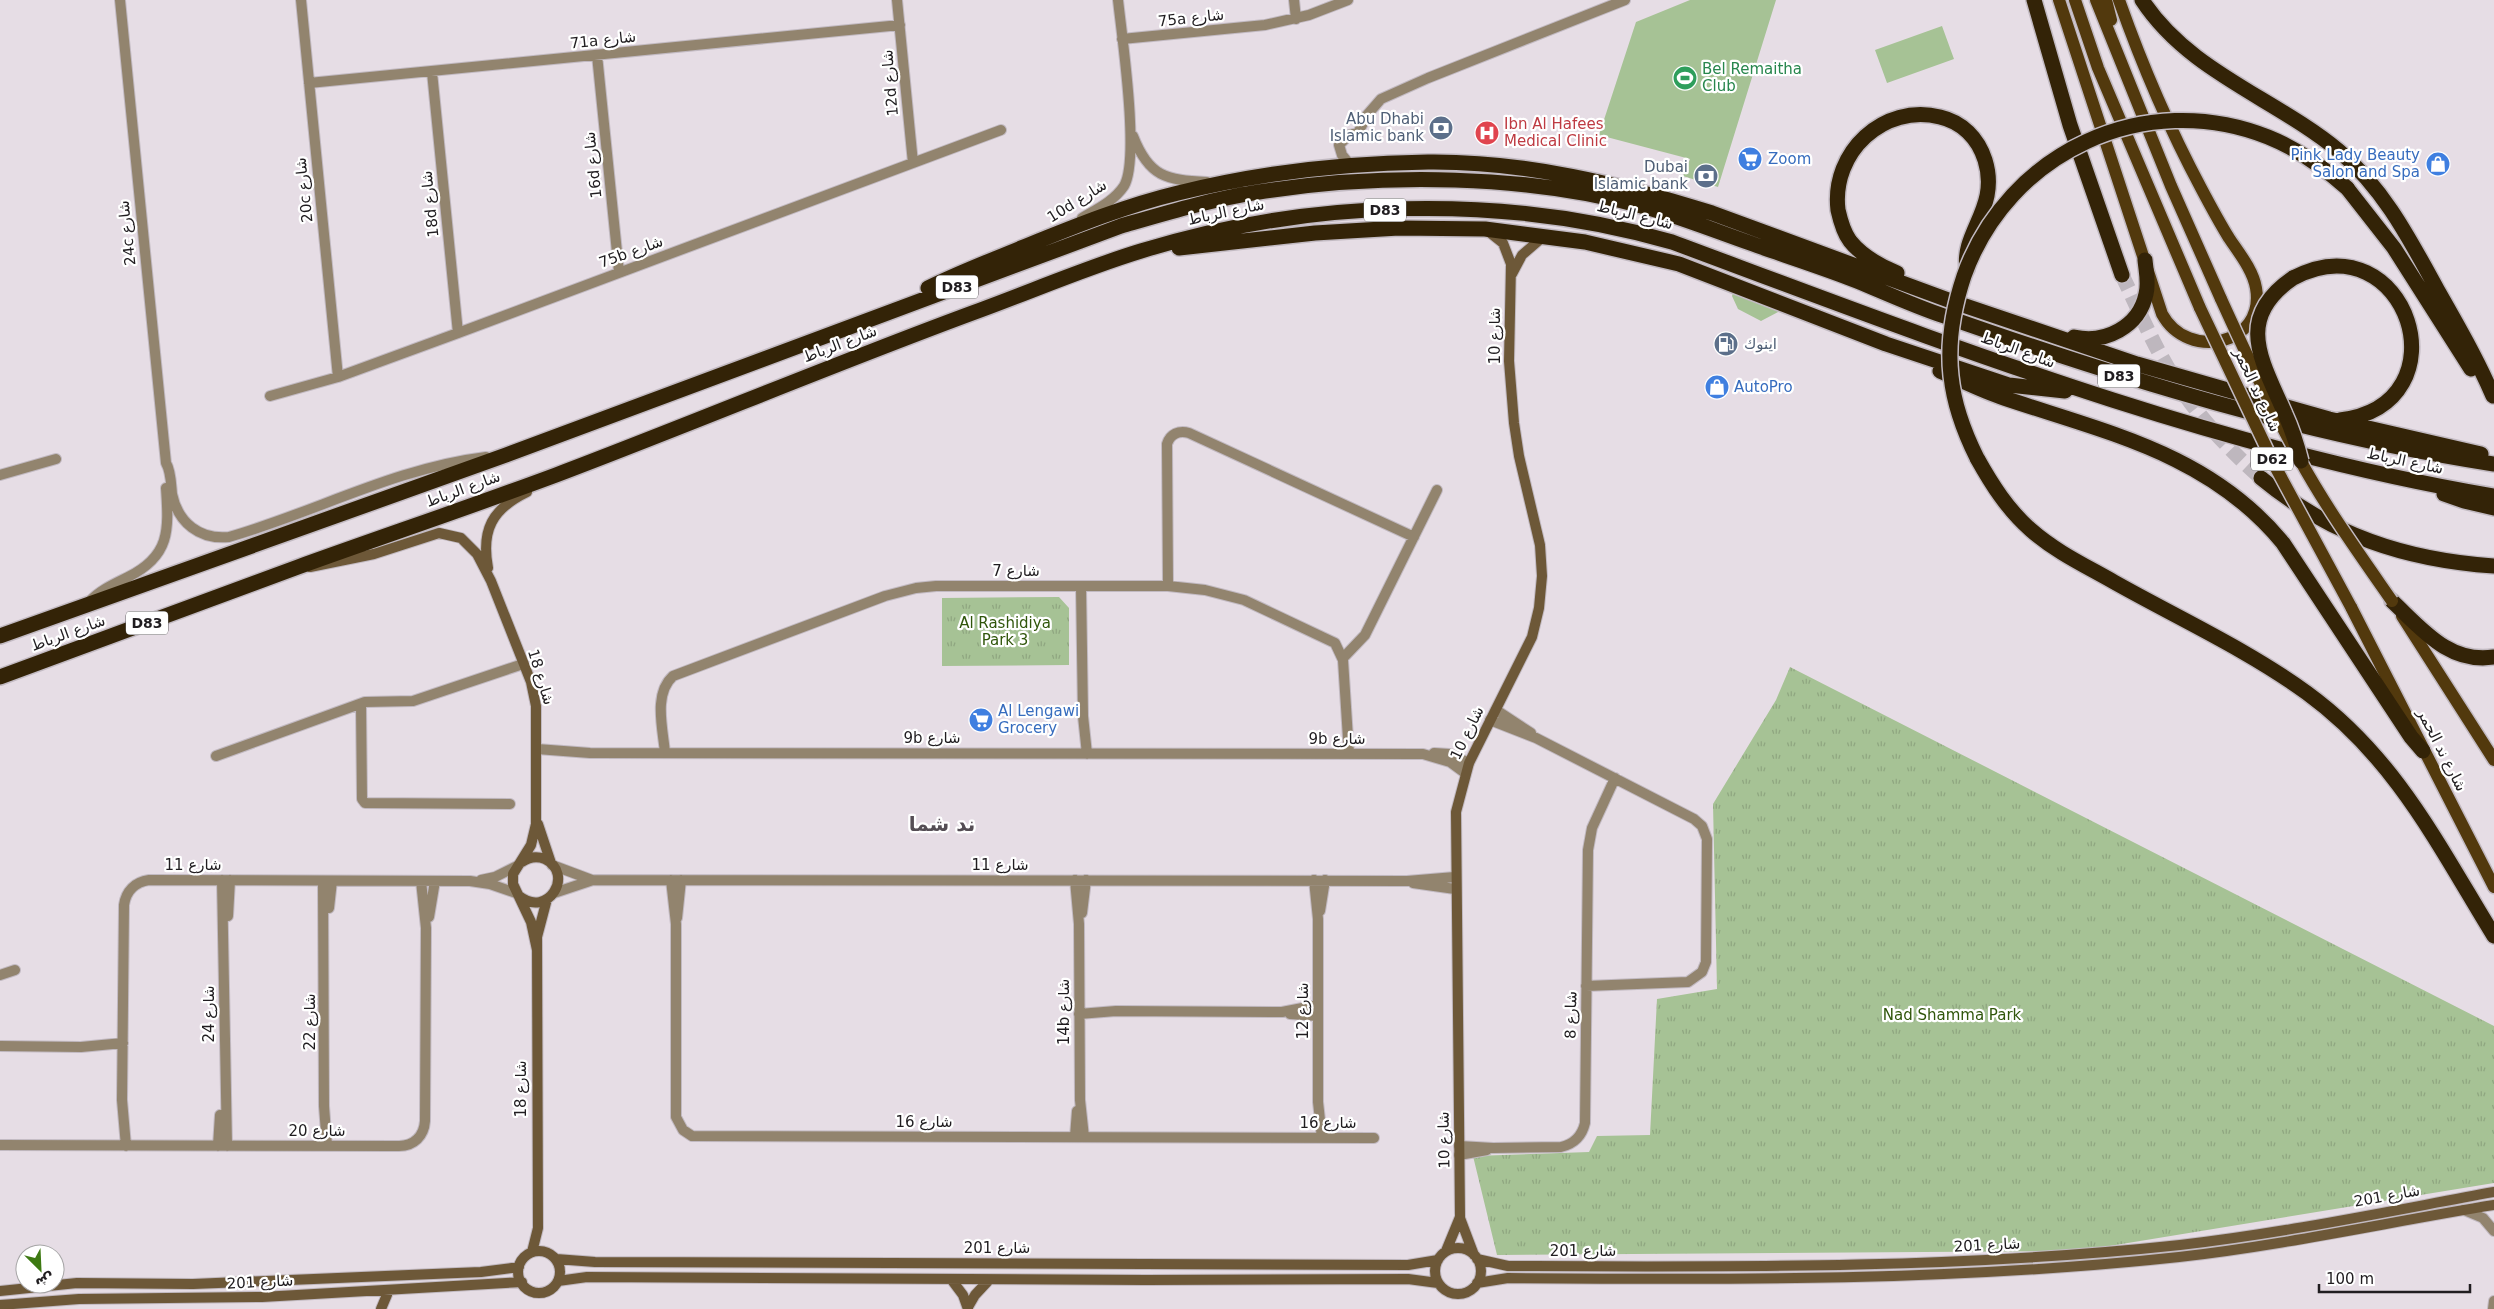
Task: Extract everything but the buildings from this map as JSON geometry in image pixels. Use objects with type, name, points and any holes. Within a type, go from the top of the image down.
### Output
[{"type":"highway","points":[[2034,0],[2070,125],[2122,275]]},
{"type":"highway","points":[[2142,0],[2171,36],[2199,60],[2320,138],[2368,179],[2405,231],[2479,365],[2494,397]]},
{"type":"highway","points":[[1951,301],[1934,288],[1890,270],[1865,256],[1849,240],[1840,218],[1836,194],[1842,170],[1852,149],[1870,131],[1895,118],[1924,113],[1950,119],[1960,124],[1976,142],[1985,162],[1988,179],[1987,202],[1967,248],[1967,269]]},
{"type":"highway","points":[[2494,397],[2467,364],[2389,241],[2347,188],[2300,153],[2251,131],[2199,121],[2164,122],[2129,127],[2080,144],[2034,173],[2011,196],[1990,222],[1967,269],[1953,313],[1950,360],[1957,408],[1977,458],[2006,503],[2046,542],[2270,669],[2308,693],[2342,722],[2380,760],[2412,802],[2494,936]]},
{"type":"highway","points":[[859,323],[930,287],[1046,238],[1132,206],[1222,183],[1351,166],[1439,162],[1511,167],[1600,182],[1662,197],[1712,213],[2042,333],[2240,396],[2329,419],[2462,448],[2494,459]]},
{"type":"highway","name":"شارع الرباط","points":[[0,636],[506,455],[1121,226],[1179,209],[1258,192],[1361,181],[1422,179],[1535,186],[1649,208],[1853,280],[1940,315],[2120,376],[2302,426],[2389,446],[2494,464]]},
{"type":"highway","name":"شارع الرباط","points":[[0,677],[294,568],[555,475],[867,352],[1138,252],[1232,228],[1328,213],[1376,210],[1463,210],[1516,212],[1578,219],[1672,242],[1896,326],[2081,391],[2240,440],[2414,482],[2494,496]]},
{"type":"highway","points":[[1138,252],[1370,230],[1485,229],[1545,236],[1585,242],[1679,264],[1893,346],[2009,385],[2045,390],[2081,391]]},
{"type":"highway","points":[[2042,333],[2095,339],[2121,330],[2135,318],[2144,302],[2147,284],[2145,260]]},
{"type":"highway","points":[[2300,461],[2291,427],[2262,366],[2257,340],[2260,320],[2267,302],[2280,286],[2293,278],[2321,267],[2340,266],[2360,270],[2378,280],[2392,293],[2403,309],[2410,328],[2410,361],[2396,390],[2381,405],[2351,418],[2329,419]]},
{"type":"highway","points":[[1893,346],[1922,364],[2001,397],[2109,432],[2170,455],[2204,474],[2235,495],[2262,518],[2283,543],[2411,737],[2424,751]]},
{"type":"highway","points":[[2261,478],[2281,495],[2321,521],[2355,537],[2415,555],[2494,566]]},
{"type":"highway","points":[[2414,482],[2464,502],[2494,508]]},
{"type":"highway","points":[[2392,601],[2433,640],[2446,649],[2476,658],[2494,657]]},
{"type":"main road","points":[[2059,0],[2162,314],[2170,327],[2183,336],[2198,342],[2220,342],[2234,336],[2250,319],[2257,297],[2253,278],[2215,213],[2182,148],[2148,74],[2119,0]]},
{"type":"main road","name":"شارع ند الحمر","points":[[2075,0],[2098,68],[2200,308],[2276,468],[2351,607],[2494,887]]},
{"type":"main road","name":"شارع ند الحمر","points":[[2096,0],[2171,186],[2221,300],[2260,384],[2300,461],[2494,760]]},
{"type":"main road","points":[[2106,0],[2118,56]]},
{"type":"street","name":"24c شارع","points":[[120,0],[166,463],[174,500],[184,520],[202,534],[222,537],[236,535],[399,476],[448,463],[506,455]]},
{"type":"street","name":"20c شارع","points":[[301,0],[338,377]]},
{"type":"street","name":"12d شارع","points":[[897,0],[913,163]]},
{"type":"street","name":"10d شارع","points":[[1046,238],[1106,204],[1124,186],[1131,163],[1130,128],[1118,0]]},
{"type":"street","points":[[1294,0],[1296,19]]},
{"type":"street","name":"75a شارع","points":[[1122,39],[1265,25],[1296,19],[1348,0]]},
{"type":"street","points":[[1351,166],[1342,155],[1340,145],[1349,134],[1358,133],[1367,115],[1381,99],[1428,78],[1625,0]]},
{"type":"street","name":"71a شارع","points":[[309,83],[900,25]]},
{"type":"street","name":"16d شارع","points":[[597,55],[619,272]]},
{"type":"street","name":"18d شارع","points":[[432,72],[458,333]]},
{"type":"street","name":"10d شارع","points":[[1130,128],[1141,155],[1154,170],[1163,176],[1183,180],[1222,183]]},
{"type":"street","name":"75b شارع","points":[[270,396],[338,377],[1001,130]]},
{"type":"street","name":"شارع 10","points":[[1475,1257],[1460,1217],[1455,889],[1456,812],[1469,762],[1532,637],[1539,608],[1542,576],[1540,544],[1519,456],[1514,423],[1509,362],[1511,264],[1503,244],[1485,229]]},
{"type":"street","points":[[1511,274],[1522,255],[1545,236]]},
{"type":"street","points":[[1168,586],[1167,444],[1171,437],[1177,433],[1188,433],[1414,537]]},
{"type":"street","points":[[0,475],[56,459]]},
{"type":"street","name":"24c شارع","points":[[87,604],[108,586],[145,568],[161,549],[168,527],[166,463]]},
{"type":"street","name":"شارع 18","points":[[491,581],[485,541],[496,514],[510,501],[555,475]]},
{"type":"street","points":[[1343,658],[1365,635],[1437,490]]},
{"type":"street","name":"شارع 18","points":[[294,568],[324,566],[361,558],[431,534],[446,533],[461,538],[473,548],[491,581],[524,664],[536,706],[538,752],[537,816],[531,845],[519,864]]},
{"type":"street","name":"شارع 7","points":[[661,753],[663,691],[670,679],[677,673],[890,594],[916,588],[936,586],[1168,586],[1205,590],[1244,600],[1328,639],[1337,646]]},
{"type":"street","points":[[1083,754],[1083,622],[1085,586]]},
{"type":"street","points":[[1345,754],[1346,715],[1343,658],[1337,646],[1352,643],[1365,635]]},
{"type":"street","points":[[216,756],[361,704],[379,700],[413,700],[524,664]]},
{"type":"street","points":[[361,704],[362,800],[364,803],[510,804]]},
{"type":"street","points":[[1496,710],[1536,738]]},
{"type":"street","points":[[1490,720],[1536,738],[1694,819],[1702,826],[1707,839],[1706,962],[1702,972],[1688,982],[1586,983]]},
{"type":"street","name":"9b شارع","points":[[538,752],[1444,753],[1469,762]]},
{"type":"street","name":"9b شارع","points":[[1424,754],[1450,762],[1465,773]]},
{"type":"street","name":"شارع 8","points":[[1459,1150],[1561,1147],[1572,1143],[1582,1133],[1585,1124],[1588,850],[1592,828],[1602,804],[1618,779]]},
{"type":"street","name":"شارع 18","points":[[537,816],[551,864]]},
{"type":"street","points":[[536,857],[551,864],[558,878],[550,896],[529,902],[517,894],[512,884],[513,874],[519,864],[536,857]]},
{"type":"street","name":"شارع 11","points":[[470,881],[496,877],[519,864]]},
{"type":"street","name":"شارع 11","points":[[551,864],[593,880]]},
{"type":"street","name":"شارع 11","points":[[550,896],[593,880],[1407,881],[1455,877]]},
{"type":"street","name":"شارع 11","points":[[122,1146],[124,905],[126,895],[138,883],[149,880],[470,881],[490,884],[517,894]]},
{"type":"street","name":"شارع 24","points":[[223,1146],[221,1102],[224,1090],[226,880]]},
{"type":"street","name":"شارع 16","points":[[676,880],[676,1110],[677,1122],[687,1133],[698,1137],[1374,1138]]},
{"type":"street","name":"14b شارع","points":[[1075,880],[1079,924],[1079,1137]]},
{"type":"street","name":"14b شارع","points":[[1079,924],[1086,880]]},
{"type":"street","name":"شارع 12","points":[[1314,880],[1318,919],[1318,1138]]},
{"type":"street","name":"شارع 12","points":[[1318,919],[1325,880]]},
{"type":"street","name":"شارع 22","points":[[324,1146],[325,939],[328,881]]},
{"type":"street","name":"شارع 20","points":[[0,1145],[405,1146],[415,1141],[423,1132],[425,1121],[426,928],[421,881]]},
{"type":"street","name":"شارع 20","points":[[426,928],[435,881]]},
{"type":"street","name":"شارع 11","points":[[1407,881],[1455,889]]},
{"type":"street","name":"شارع 18","points":[[517,894],[531,922],[537,950]]},
{"type":"street","name":"شارع 18","points":[[532,1252],[538,1228],[537,950],[539,924],[550,896]]},
{"type":"street","points":[[0,975],[15,970]]},
{"type":"street","points":[[1282,1012],[1318,1005]]},
{"type":"street","points":[[1079,1010],[1282,1012],[1318,1016]]},
{"type":"street","points":[[0,1046],[123,1047]]},
{"type":"street","name":"شارع 201","points":[[1475,1257],[1508,1266],[1793,1267],[1979,1261],[2093,1253],[2228,1238],[2494,1192]]},
{"type":"street","name":"شارع 201","points":[[1477,1283],[1508,1278],[1863,1278],[2098,1265],[2182,1257],[2275,1244],[2494,1205]]},
{"type":"street","points":[[2464,1210],[2483,1218],[2494,1231]]},
{"type":"street","name":"شارع 10","points":[[1446,1251],[1460,1217]]},
{"type":"street","name":"شارع 18","points":[[538,1228],[552,1256]]},
{"type":"street","points":[[1461,1248],[1475,1257],[1481,1271],[1477,1283],[1467,1292],[1454,1294],[1448,1292],[1438,1283],[1435,1274],[1438,1260],[1446,1251],[1461,1248]]},
{"type":"street","points":[[558,1281],[560,1272],[552,1256],[532,1252],[524,1258],[519,1267],[522,1282],[528,1289],[538,1292],[547,1291],[558,1281],[587,1277],[951,1280],[1408,1279],[1438,1283]]},
{"type":"street","name":"شارع 201","points":[[552,1256],[613,1262],[1408,1265],[1438,1260]]},
{"type":"street","name":"شارع 201","points":[[0,1291],[77,1282],[193,1284],[481,1272],[519,1267]]},
{"type":"street","points":[[951,1280],[968,1308],[989,1280]]},
{"type":"street","name":"شارع 201","points":[[0,1305],[79,1299],[220,1298],[522,1282]]},
{"type":"street","points":[[376,1290],[381,1309]]},
{"type":"street","points":[[381,1309],[389,1290]]},
{"type":"street","points":[[2493,1309],[2494,1301]]},
{"type":"green space","name":"Bel Remaitha Club","points":[[1690,0],[1776,0],[1718,187],[1683,176],[1690,159],[1599,135],[1636,22]]},
{"type":"green space","points":[[1942,26],[1954,59],[1887,83],[1875,50]]},
{"type":"green space","points":[[1733,293],[1780,311],[1761,321],[1738,309],[1732,296]]},
{"type":"green space","name":"Al Rashidiya Park 3","points":[[1059,597],[1069,608],[1069,665],[942,666],[942,598]]},
{"type":"green space","name":"Nad Shamma Park","points":[[1790,667],[2494,1026],[2494,1183],[2079,1251],[1497,1255],[1473,1156],[1589,1152],[1597,1136],[1650,1135],[1657,999],[1717,989],[1713,804],[1776,700]]},
{"type":"tunnel","points":[[2122,275],[2155,345],[2177,383],[2198,413],[2222,440],[2261,478]]},
{"type":"place","name":"Bel Remaitha Club","points":[[1685,78]]},
{"type":"place","name":"Abu Dhabi Islamic bank","points":[[1441,128]]},
{"type":"place","name":"Ibn Al Hafees Medical Clinic","points":[[1487,133]]},
{"type":"place","name":"Zoom","points":[[1750,159]]},
{"type":"place","name":"Pink Lady Beauty Salon and Spa","points":[[2438,164]]},
{"type":"place","name":"Dubai Islamic bank","points":[[1706,176]]},
{"type":"place","name":"اينوك","points":[[1726,344]]},
{"type":"place","name":"AutoPro","points":[[1717,387]]},
{"type":"place","name":"Al Lengawi Grocery","points":[[981,720]]},
{"type":"district","name":"ند شما","points":[[942,824]]}]
